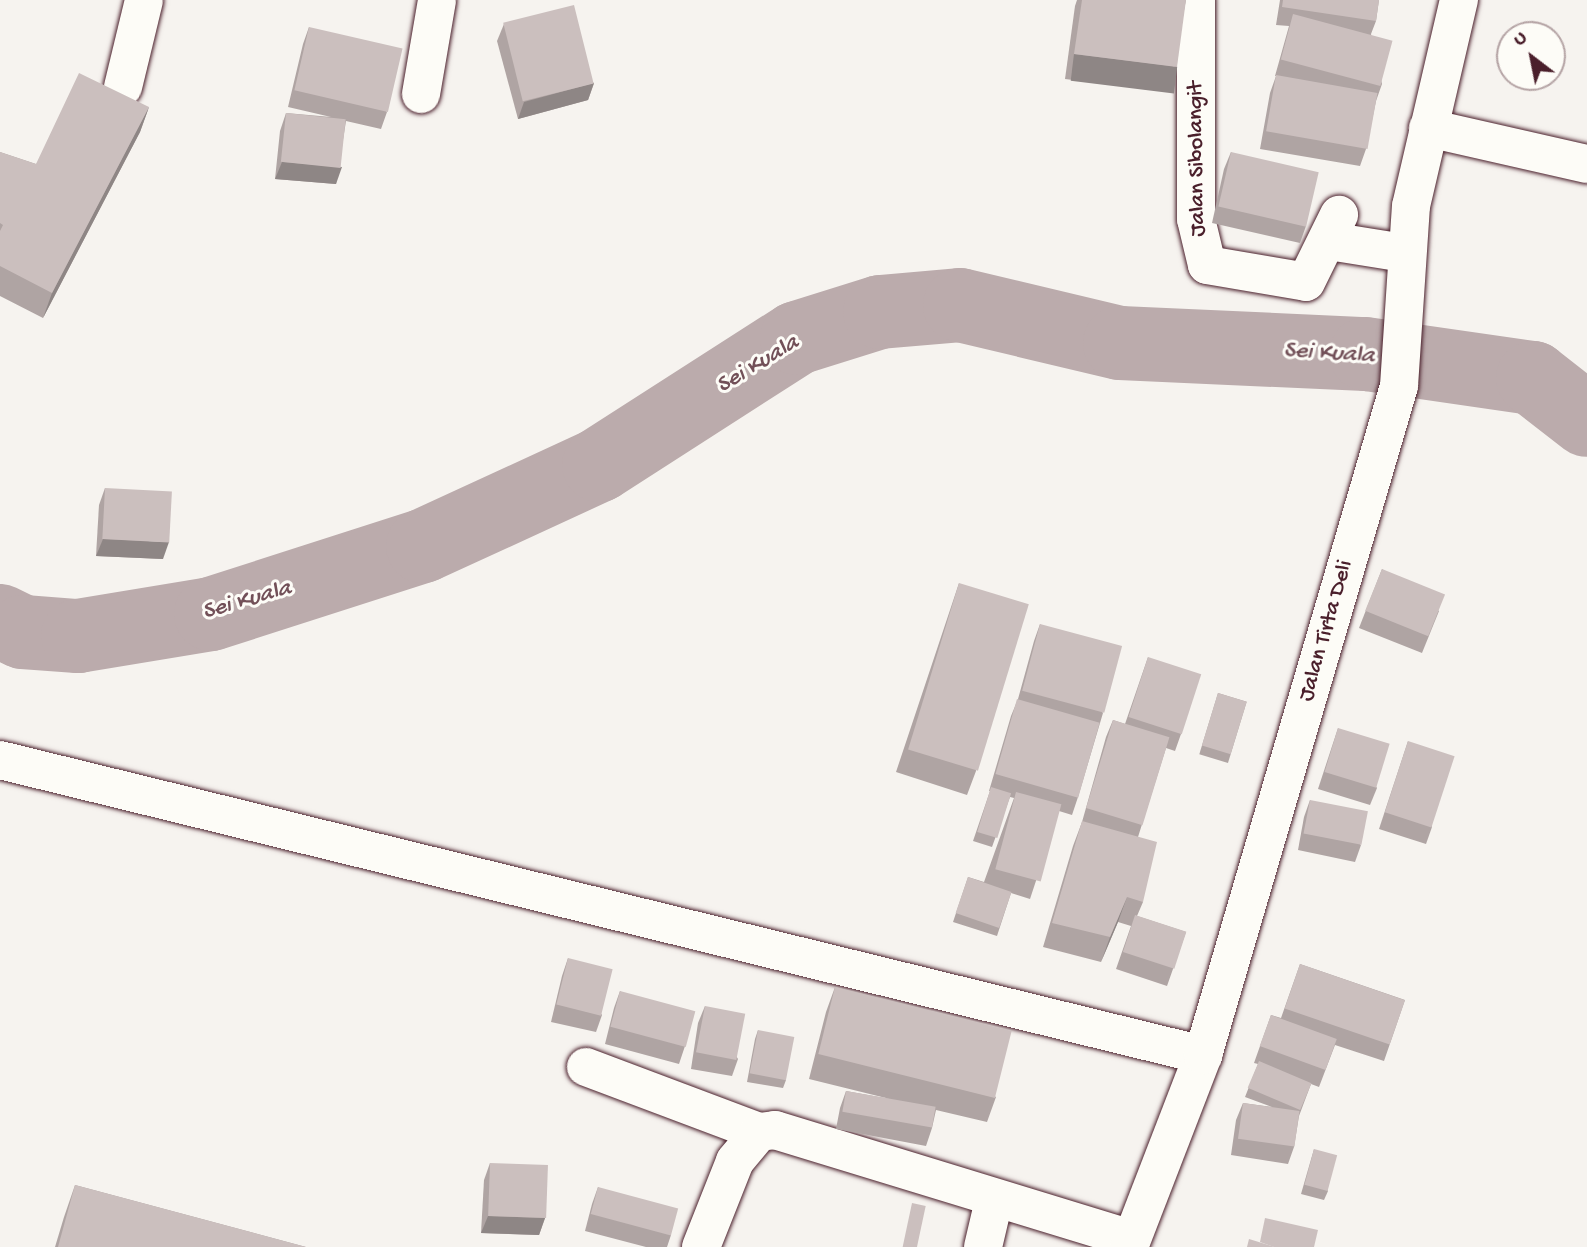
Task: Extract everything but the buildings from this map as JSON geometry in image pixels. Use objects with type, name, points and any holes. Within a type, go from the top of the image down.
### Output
[{"type":"street","points":[[123,88],[144,0]]},
{"type":"street","points":[[421,94],[437,0]]},
{"type":"street","name":"Jalan Sibolangit","points":[[1196,0],[1200,254],[1207,265],[1306,282],[1334,228],[1404,260]]},
{"type":"street","name":"Jalan Tirta Deli","points":[[1131,1243],[1203,1055],[1399,386],[1404,260],[1428,128],[1458,0]]},
{"type":"street","points":[[1428,128],[1587,164]]},
{"type":"street","points":[[0,760],[1203,1055]]},
{"type":"street","points":[[586,1067],[759,1132],[797,1136],[1131,1243]]},
{"type":"street","points":[[701,1247],[735,1161],[759,1132]]},
{"type":"street","points":[[983,1247],[994,1200]]},
{"type":"waterway","name":"Sei Kuala","points":[[0,621],[23,632],[78,636],[211,614],[423,546],[599,465],[797,338],[880,312],[960,305],[1120,343],[1366,354],[1533,378],[1587,420]]}]
